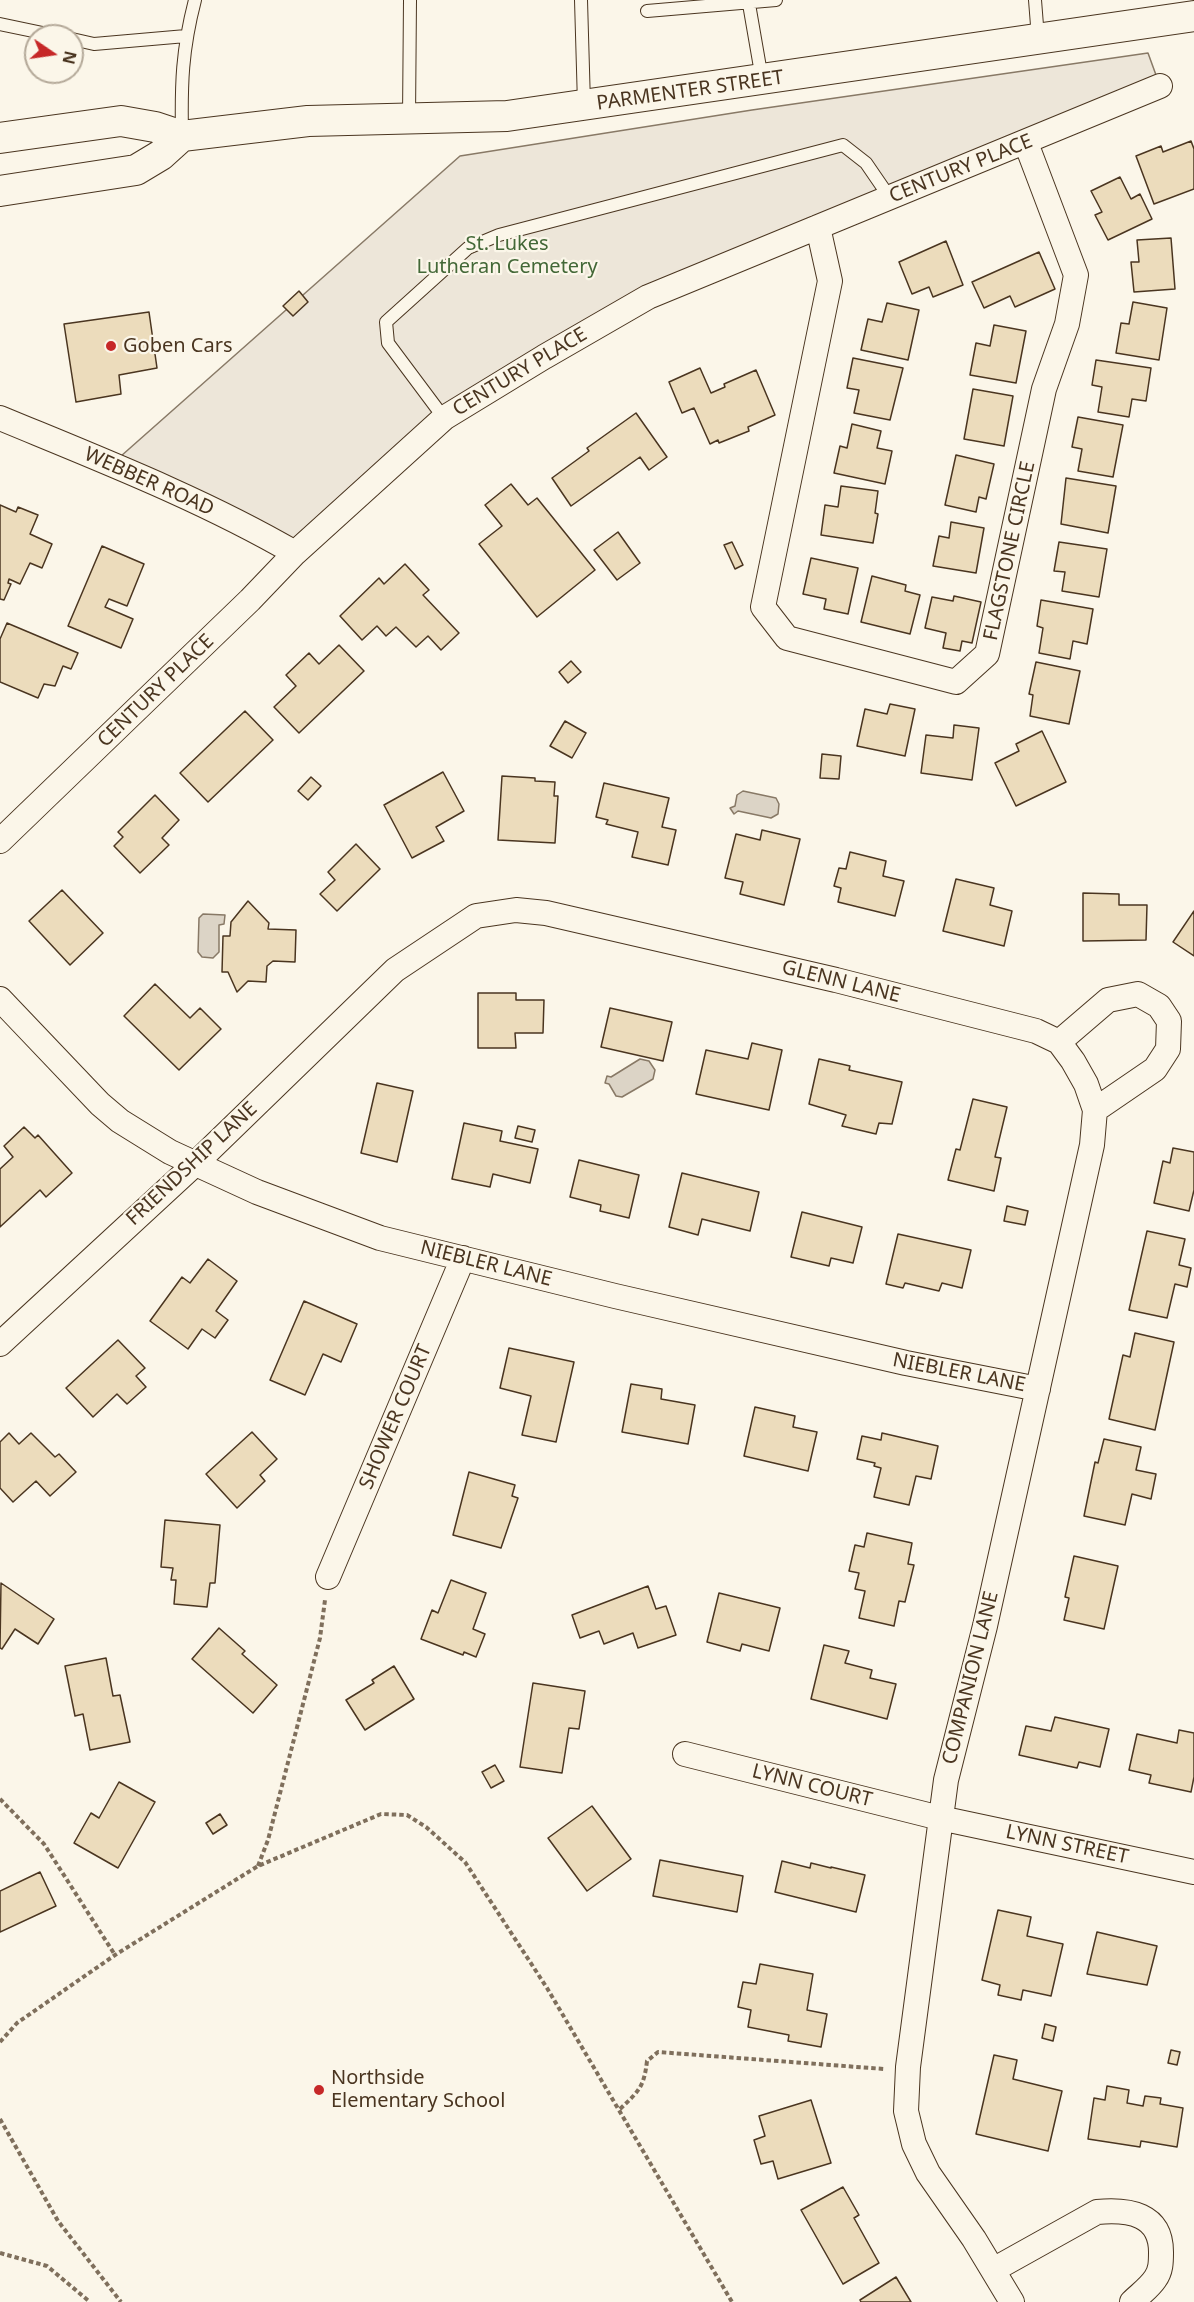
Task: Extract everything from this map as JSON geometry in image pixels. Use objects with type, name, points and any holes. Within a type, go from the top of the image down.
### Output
[{"type":"street","name":"PARMENTER STREET","points":[[0,138],[121,121],[155,127],[182,136],[308,121],[507,116],[1194,16]]},
{"type":"street","name":"CENTURY PLACE","points":[[0,841],[250,600],[295,553],[444,418],[648,297],[1160,86]]},
{"type":"street","points":[[0,191],[136,170],[161,155],[182,136]]},
{"type":"street","name":"FLAGSTONE CIRCLE","points":[[819,227],[830,281],[763,607],[787,638],[956,682],[987,654],[1044,389],[1067,324],[1076,275],[1026,142]]},
{"type":"street","name":"WEBBER ROAD","points":[[0,418],[112,464],[245,525],[295,553]]},
{"type":"street","name":"GLENN LANE","points":[[383,982],[395,970],[476,916],[516,910],[546,913],[836,980],[1036,1031],[1059,1042]]},
{"type":"street","name":"FRIENDSHIP LANE","points":[[0,1344],[195,1164],[383,982]]},
{"type":"street","points":[[1059,1042],[1108,1000],[1138,994],[1159,1006],[1169,1021],[1168,1049],[1155,1069],[1095,1110]]},
{"type":"street","name":"NIEBLER LANE","points":[[0,999],[100,1104],[120,1120],[158,1145],[256,1192],[380,1238],[615,1296],[894,1360],[1038,1389]]},
{"type":"street","name":"COMPANION LANE","points":[[1012,2302],[928,2173],[914,2144],[906,2111],[908,2067],[946,1780],[985,1626],[1092,1145],[1095,1110],[1086,1084],[1059,1042]]},
{"type":"street","name":"SHOWER COURT","points":[[328,1576],[463,1258]]},
{"type":"street","name":"LYNN COURT","points":[[685,1754],[940,1818]]},
{"type":"street","name":"LYNN STREET","points":[[940,1818],[1194,1872]]},
{"type":"street","points":[[993,2270],[1097,2212],[1117,2210],[1138,2214],[1155,2226],[1161,2245],[1161,2266],[1155,2280],[1132,2302]]},
{"type":"lane","points":[[182,136],[181,75],[186,36],[195,0]]},
{"type":"lane","points":[[409,118],[410,0]]},
{"type":"lane","points":[[581,0],[584,106]]},
{"type":"lane","points":[[647,11],[749,4],[774,0]]},
{"type":"lane","points":[[1035,0],[1038,40]]},
{"type":"lane","points":[[749,4],[762,80]]},
{"type":"lane","points":[[0,24],[24,29]]},
{"type":"lane","points":[[84,42],[94,44],[186,36]]},
{"type":"lane","points":[[444,418],[388,343],[386,322],[468,248],[510,232],[843,145],[866,163],[890,198]]},
{"type":"path","points":[[258,1866],[268,1840],[320,1638],[328,1576]]},
{"type":"path","points":[[0,1799],[44,1844],[115,1955]]},
{"type":"path","points":[[0,2043],[17,2023],[115,1955],[258,1866],[381,1814],[407,1815],[426,1827],[465,1862],[547,1988],[732,2302]]},
{"type":"path","points":[[620,2109],[644,2081],[647,2061],[658,2052],[874,2069],[908,2067]]},
{"type":"path","points":[[0,2119],[57,2221],[121,2302]]},
{"type":"path","points":[[0,2253],[47,2266],[90,2302]]},
{"type":"green space","name":"St. Lukes Lutheran Cemetery","points":[[1148,53],[1160,86],[648,297],[444,418],[295,553],[112,464],[460,156],[752,110]]},
{"type":"shaded area","points":[[743,791],[776,798],[779,804],[778,814],[771,818],[738,811],[734,814],[730,808],[735,806],[737,795]]},
{"type":"shaded area","points":[[203,914],[225,915],[224,924],[219,925],[219,952],[213,958],[202,957],[198,952],[199,918]]},
{"type":"shaded area","points":[[640,1059],[649,1061],[655,1070],[653,1079],[622,1097],[616,1096],[609,1084],[605,1083],[607,1076],[611,1077]]},
{"type":"building","points":[[1191,141],[1194,149],[1194,189],[1154,204],[1136,156],[1161,146],[1163,152]]},
{"type":"building","points":[[1120,177],[1131,199],[1140,194],[1152,219],[1108,240],[1095,215],[1102,212],[1091,191]]},
{"type":"building","points":[[1171,238],[1175,289],[1134,292],[1131,262],[1139,262],[1137,240]]},
{"type":"building","points":[[946,241],[963,285],[933,297],[929,287],[912,294],[899,262]]},
{"type":"building","points":[[1039,252],[1055,289],[1015,307],[1010,296],[984,308],[972,282]]},
{"type":"building","points":[[299,291],[308,302],[293,316],[283,306]]},
{"type":"building","points":[[1133,302],[1167,308],[1159,360],[1116,353],[1121,323],[1129,324]]},
{"type":"building","points":[[887,303],[919,310],[908,360],[861,350],[868,319],[882,322]]},
{"type":"building","name":"Goben Cars","points":[[149,312],[157,368],[119,375],[121,394],[76,402],[64,324]]},
{"type":"building","points":[[994,325],[1026,331],[1016,383],[970,375],[976,343],[990,346]]},
{"type":"building","points":[[853,358],[903,368],[890,420],[854,413],[859,390],[847,388]]},
{"type":"building","points":[[1096,360],[1151,368],[1146,401],[1132,399],[1129,417],[1098,412],[1102,387],[1092,385]]},
{"type":"building","points":[[700,368],[711,393],[725,387],[724,384],[756,370],[775,415],[748,427],[749,431],[719,443],[718,440],[710,444],[694,408],[682,413],[669,382]]},
{"type":"building","points":[[973,389],[1013,396],[1004,446],[964,439]]},
{"type":"building","points":[[636,413],[667,457],[649,470],[640,457],[571,506],[552,478],[589,451],[587,448]]},
{"type":"building","points":[[1078,417],[1123,425],[1113,477],[1078,471],[1082,449],[1072,447]]},
{"type":"building","points":[[852,424],[881,431],[877,448],[892,451],[885,484],[834,473],[840,446],[847,448]]},
{"type":"building","points":[[956,455],[994,464],[986,499],[979,497],[976,512],[945,505]]},
{"type":"building","points":[[1066,478],[1116,486],[1108,533],[1061,524]]},
{"type":"building","points":[[511,484],[528,505],[537,498],[595,570],[537,617],[479,544],[502,526],[485,505]]},
{"type":"building","points":[[841,486],[878,491],[875,513],[878,514],[873,543],[821,535],[825,505],[838,507]]},
{"type":"building","points":[[0,505],[16,512],[18,507],[38,515],[30,534],[52,544],[42,568],[30,563],[20,584],[9,579],[8,583],[11,584],[4,600],[0,599]]},
{"type":"building","points":[[951,522],[984,528],[976,573],[933,566],[939,536],[949,538]]},
{"type":"building","points":[[618,532],[640,563],[617,580],[594,550]]},
{"type":"building","points":[[732,542],[743,565],[735,569],[724,545]]},
{"type":"building","points":[[1059,542],[1107,549],[1099,597],[1062,591],[1065,572],[1054,571]]},
{"type":"building","points":[[102,546],[144,564],[127,606],[109,599],[105,607],[133,619],[121,648],[68,626]]},
{"type":"building","points":[[811,558],[858,568],[848,614],[824,609],[826,599],[803,594]]},
{"type":"building","points":[[405,564],[429,590],[423,595],[459,633],[441,650],[428,636],[416,647],[396,627],[386,636],[377,626],[362,640],[340,616],[379,578],[384,584]]},
{"type":"building","points":[[872,576],[906,585],[905,591],[920,595],[910,634],[861,622]]},
{"type":"building","points":[[954,596],[981,602],[972,643],[962,641],[960,651],[943,648],[946,633],[925,628],[932,597],[953,601]]},
{"type":"building","points":[[1041,600],[1093,609],[1087,644],[1073,641],[1070,659],[1039,653],[1043,628],[1037,626]]},
{"type":"building","points":[[7,623],[78,653],[71,669],[63,666],[55,686],[44,684],[38,698],[0,682],[0,639]]},
{"type":"building","points":[[339,645],[364,671],[299,733],[274,707],[296,686],[286,675],[309,653],[319,664]]},
{"type":"building","points":[[571,661],[581,672],[568,683],[559,672]]},
{"type":"building","points":[[1036,662],[1080,671],[1069,724],[1030,716],[1033,695],[1029,694]]},
{"type":"building","points":[[890,704],[915,709],[905,756],[857,746],[865,709],[887,714]]},
{"type":"building","points":[[245,711],[273,740],[208,802],[180,773]]},
{"type":"building","points":[[565,721],[586,733],[572,758],[550,746]]},
{"type":"building","points":[[954,725],[979,728],[972,780],[921,773],[926,735],[953,738]]},
{"type":"building","points":[[1042,731],[1066,782],[1016,806],[995,763],[1019,751],[1016,744]]},
{"type":"building","points":[[822,754],[841,756],[839,779],[820,778]]},
{"type":"building","points":[[443,772],[464,811],[436,827],[444,841],[412,858],[384,805]]},
{"type":"building","points":[[502,776],[555,782],[554,796],[558,796],[555,843],[498,840]]},
{"type":"building","points":[[311,777],[321,786],[308,800],[298,791]]},
{"type":"building","points":[[604,783],[669,798],[662,827],[676,830],[668,865],[632,857],[638,832],[606,824],[608,820],[596,817]]},
{"type":"building","points":[[155,795],[179,820],[162,838],[169,845],[140,873],[114,846],[123,837],[118,832]]},
{"type":"building","points":[[762,830],[800,839],[784,905],[740,894],[743,882],[725,878],[736,834],[760,840]]},
{"type":"building","points":[[356,844],[380,869],[337,911],[320,894],[335,880],[328,872]]},
{"type":"building","points":[[850,852],[886,861],[883,876],[904,881],[895,916],[838,902],[841,888],[834,886],[839,868],[846,869]]},
{"type":"building","points":[[956,879],[994,888],[990,905],[1012,911],[1004,946],[943,931]]},
{"type":"building","points":[[62,890],[103,933],[70,965],[29,921]]},
{"type":"building","points":[[1083,893],[1119,894],[1119,905],[1147,905],[1146,940],[1083,941]]},
{"type":"building","points":[[248,901],[269,923],[268,929],[296,930],[295,962],[273,961],[267,966],[266,982],[248,981],[237,992],[228,972],[222,972],[223,936],[230,936],[231,922]]},
{"type":"building","points":[[1194,911],[1194,956],[1173,942]]},
{"type":"building","points":[[155,984],[190,1018],[200,1008],[221,1029],[179,1070],[124,1016]]},
{"type":"building","points":[[478,993],[516,993],[516,1000],[544,1000],[543,1033],[515,1033],[516,1048],[478,1048]]},
{"type":"building","points":[[610,1008],[672,1022],[663,1061],[601,1047]]},
{"type":"building","points":[[752,1043],[782,1050],[769,1110],[696,1094],[706,1050],[748,1059]]},
{"type":"building","points":[[819,1059],[850,1066],[849,1070],[902,1082],[892,1124],[879,1123],[876,1134],[842,1126],[846,1115],[809,1104]]},
{"type":"building","points":[[377,1083],[413,1091],[397,1162],[361,1153]]},
{"type":"building","points":[[973,1099],[1007,1107],[995,1157],[1001,1158],[994,1191],[948,1180],[956,1149],[960,1150]]},
{"type":"building","points":[[464,1123],[502,1131],[500,1141],[538,1149],[530,1183],[493,1174],[490,1187],[452,1179]]},
{"type":"building","points":[[518,1126],[535,1130],[532,1142],[515,1138]]},
{"type":"building","points":[[24,1127],[35,1138],[38,1135],[72,1173],[46,1197],[40,1190],[0,1227],[0,1169],[13,1157],[4,1146]]},
{"type":"building","points":[[1173,1148],[1194,1152],[1194,1190],[1189,1211],[1154,1203],[1163,1161],[1170,1163]]},
{"type":"building","points":[[579,1160],[639,1175],[629,1218],[600,1211],[601,1205],[570,1197]]},
{"type":"building","points":[[682,1173],[759,1192],[750,1231],[702,1219],[698,1235],[669,1227]]},
{"type":"building","points":[[1007,1206],[1028,1211],[1025,1225],[1004,1221]]},
{"type":"building","points":[[802,1212],[862,1227],[853,1263],[831,1258],[829,1266],[791,1257]]},
{"type":"building","points":[[1147,1231],[1185,1239],[1179,1265],[1191,1268],[1187,1287],[1175,1284],[1167,1318],[1129,1310]]},
{"type":"building","points":[[898,1234],[971,1250],[962,1288],[942,1283],[939,1291],[905,1283],[903,1288],[886,1284]]},
{"type":"building","points":[[208,1259],[237,1281],[216,1311],[228,1320],[215,1338],[202,1329],[188,1349],[150,1321],[182,1277],[190,1283]]},
{"type":"building","points":[[304,1301],[357,1324],[341,1362],[323,1354],[305,1395],[270,1380]]},
{"type":"building","points":[[1135,1333],[1174,1342],[1155,1430],[1109,1419],[1123,1355],[1130,1357]]},
{"type":"building","points":[[118,1340],[145,1368],[136,1376],[146,1387],[127,1404],[117,1394],[93,1417],[66,1388]]},
{"type":"building","points":[[509,1348],[574,1362],[556,1442],[522,1435],[531,1396],[500,1388]]},
{"type":"building","points":[[631,1384],[662,1389],[661,1399],[695,1405],[688,1444],[622,1432]]},
{"type":"building","points":[[755,1407],[795,1416],[793,1427],[817,1432],[808,1471],[744,1456]]},
{"type":"building","points":[[252,1432],[277,1459],[260,1475],[265,1481],[237,1508],[206,1474]]},
{"type":"building","points":[[9,1433],[19,1444],[31,1433],[55,1457],[59,1454],[76,1472],[50,1496],[36,1481],[13,1502],[0,1488],[0,1442]]},
{"type":"building","points":[[882,1433],[938,1446],[931,1479],[916,1476],[909,1505],[874,1497],[881,1468],[874,1466],[875,1463],[857,1459],[862,1436],[881,1440]]},
{"type":"building","points":[[1104,1439],[1141,1447],[1136,1470],[1156,1474],[1151,1499],[1132,1494],[1125,1525],[1084,1516],[1095,1462],[1098,1463]]},
{"type":"building","points":[[469,1472],[515,1485],[512,1496],[518,1498],[501,1548],[453,1535]]},
{"type":"building","points":[[165,1520],[220,1525],[215,1583],[210,1583],[207,1607],[174,1604],[176,1580],[171,1580],[173,1568],[161,1567]]},
{"type":"building","points":[[867,1533],[912,1543],[908,1564],[914,1565],[905,1602],[899,1601],[894,1626],[859,1618],[865,1591],[855,1589],[859,1573],[849,1571],[855,1545],[864,1547]]},
{"type":"building","points":[[1074,1556],[1118,1566],[1104,1629],[1064,1620],[1069,1598],[1065,1597]]},
{"type":"building","points":[[451,1580],[486,1593],[473,1629],[485,1634],[476,1657],[464,1652],[463,1655],[421,1639],[432,1610],[438,1613]]},
{"type":"building","points":[[1,1583],[54,1619],[38,1644],[15,1629],[2,1649],[0,1648]]},
{"type":"building","points":[[648,1586],[656,1609],[666,1606],[676,1635],[638,1648],[633,1633],[604,1644],[599,1631],[580,1638],[572,1615]]},
{"type":"building","points":[[719,1593],[780,1608],[769,1651],[742,1644],[740,1651],[707,1642]]},
{"type":"building","points":[[219,1628],[245,1651],[242,1654],[277,1685],[253,1713],[192,1659]]},
{"type":"building","points":[[824,1645],[849,1651],[845,1663],[872,1670],[870,1678],[896,1684],[887,1719],[811,1699]]},
{"type":"building","points":[[106,1658],[113,1696],[120,1695],[130,1742],[90,1750],[83,1714],[75,1716],[65,1666]]},
{"type":"building","points":[[394,1666],[414,1699],[365,1730],[346,1700],[374,1683],[372,1680]]},
{"type":"building","points":[[533,1683],[585,1691],[579,1729],[569,1728],[562,1773],[520,1767]]},
{"type":"building","points":[[1055,1717],[1109,1729],[1100,1767],[1079,1762],[1077,1768],[1019,1755],[1026,1726],[1051,1731]]},
{"type":"building","points":[[1179,1730],[1194,1733],[1194,1777],[1191,1792],[1149,1783],[1151,1775],[1129,1770],[1137,1734],[1177,1743]]},
{"type":"building","points":[[495,1765],[504,1781],[491,1788],[482,1772]]},
{"type":"building","points":[[119,1782],[155,1802],[118,1868],[74,1843],[91,1813],[99,1818]]},
{"type":"building","points":[[592,1806],[631,1859],[587,1891],[548,1838]]},
{"type":"building","points":[[220,1814],[227,1825],[213,1834],[206,1823]]},
{"type":"building","points":[[660,1860],[743,1876],[737,1912],[653,1896]]},
{"type":"building","points":[[782,1861],[810,1868],[811,1863],[865,1875],[856,1912],[775,1892]]},
{"type":"building","points":[[40,1872],[56,1906],[0,1932],[0,1891]]},
{"type":"building","points":[[998,1910],[1031,1917],[1027,1936],[1063,1944],[1051,1996],[1023,1990],[1021,2000],[998,1995],[1000,1985],[982,1980]]},
{"type":"building","points":[[1097,1932],[1157,1946],[1147,1985],[1087,1974]]},
{"type":"building","points":[[760,1964],[813,1974],[807,2010],[827,2014],[821,2047],[788,2041],[789,2035],[748,2027],[751,2010],[738,2007],[743,1982],[756,1984]]},
{"type":"building","points":[[1045,2024],[1056,2027],[1053,2041],[1042,2038]]},
{"type":"building","points":[[1171,2050],[1180,2052],[1177,2065],[1168,2063]]},
{"type":"building","points":[[994,2055],[1017,2060],[1013,2079],[1062,2091],[1048,2151],[976,2134]]},
{"type":"building","points":[[1107,2086],[1129,2090],[1127,2103],[1143,2106],[1145,2096],[1161,2098],[1160,2104],[1183,2108],[1177,2147],[1141,2141],[1140,2147],[1088,2139],[1094,2098],[1105,2100]]},
{"type":"building","points":[[811,2100],[831,2163],[778,2179],[773,2161],[761,2164],[754,2140],[765,2136],[759,2116]]},
{"type":"building","points":[[843,2187],[859,2215],[854,2218],[879,2263],[843,2284],[801,2210]]},
{"type":"building","points":[[896,2277],[911,2302],[861,2302],[860,2300]]},
{"type":"place","name":"Goben Cars","points":[[111,346]]},
{"type":"place","name":"Northside Elementary School","points":[[319,2090]]}]
